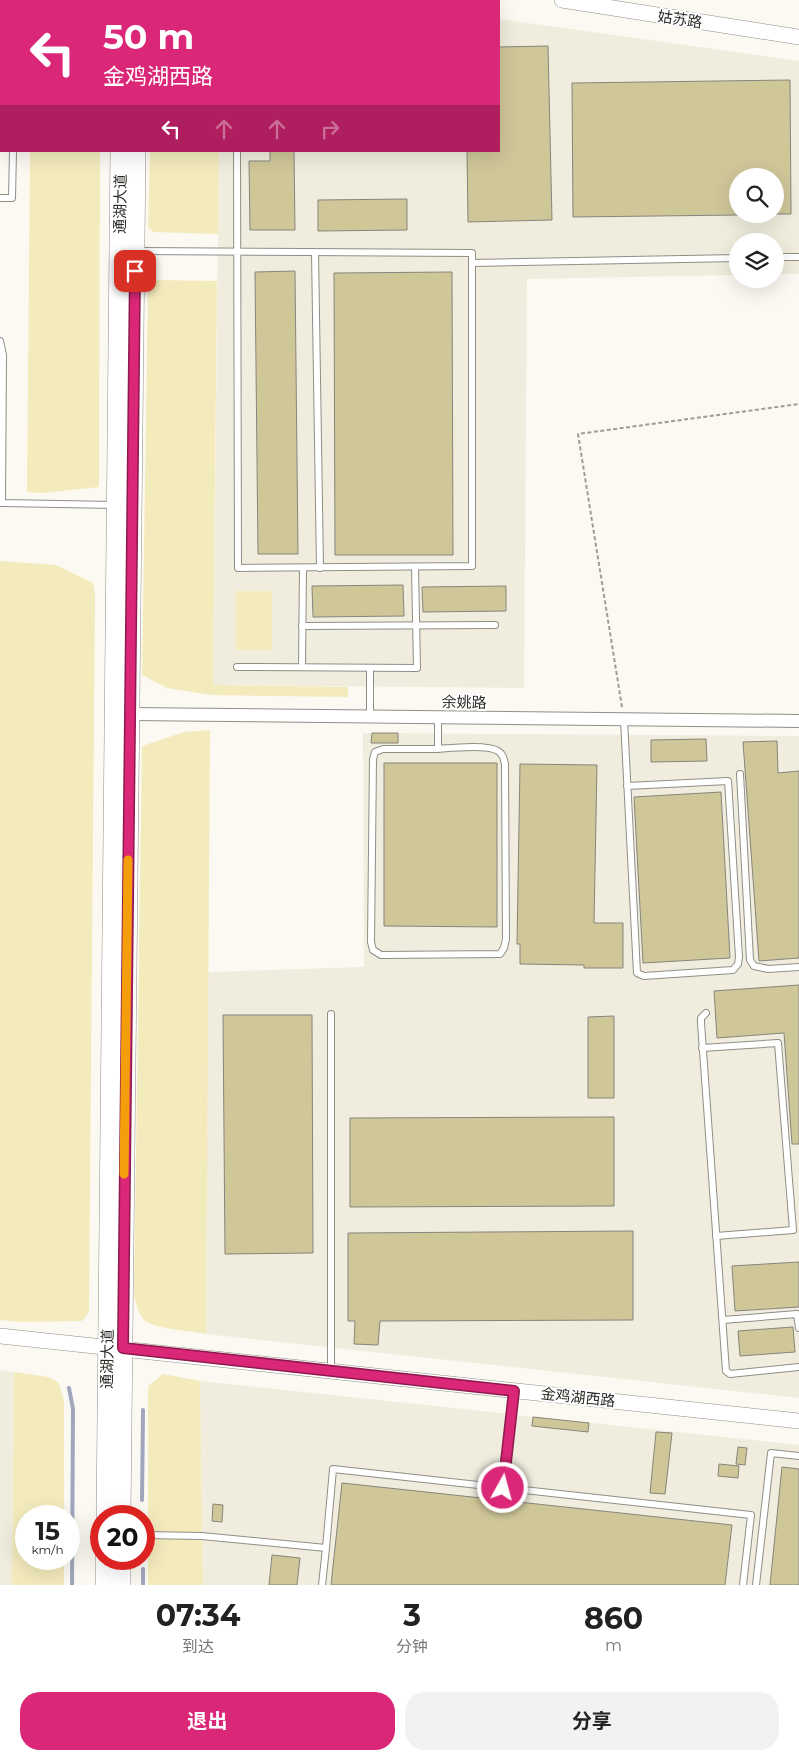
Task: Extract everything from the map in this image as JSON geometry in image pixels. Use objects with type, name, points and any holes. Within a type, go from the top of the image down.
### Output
[{"type":"main road","name":"通湖大道","points":[[120,152],[117,505],[115,1347],[122,1505]]},
{"type":"main road","name":"通湖大道","points":[[107,1505],[115,1347],[129,714],[136,152]]},
{"type":"main road","points":[[105,1570],[105,1585]]},
{"type":"main road","points":[[121,1570],[121,1585]]},
{"type":"street","name":"姑苏路","points":[[562,0],[799,37]]},
{"type":"street","name":"余姚路","points":[[129,714],[799,721]]},
{"type":"street","name":"金鸡湖西路","points":[[0,1336],[799,1421]]},
{"type":"lane","points":[[0,198],[12,198],[13,152]]},
{"type":"lane","points":[[135,252],[237,252],[315,252],[472,253],[472,566],[238,568],[237,252],[237,152]]},
{"type":"lane","points":[[315,252],[320,568]]},
{"type":"lane","points":[[784,257],[799,257]]},
{"type":"lane","points":[[472,263],[729,258]]},
{"type":"lane","points":[[0,341],[3,355],[2,503],[117,505]]},
{"type":"lane","points":[[237,667],[417,668],[415,567]]},
{"type":"lane","points":[[302,667],[303,568]]},
{"type":"lane","points":[[302,626],[495,625]]},
{"type":"lane","points":[[370,668],[370,717]]},
{"type":"lane","points":[[438,718],[438,748]]},
{"type":"lane","points":[[624,720],[627,786],[637,973],[644,976],[733,970],[738,964],[739,958],[728,781],[627,786]]},
{"type":"lane","points":[[438,748],[487,748],[497,750],[503,756],[505,764],[506,939],[500,954],[381,955],[373,950],[371,942],[373,760],[376,752],[383,749],[438,748]]},
{"type":"lane","points":[[740,774],[750,960],[754,966],[768,969],[799,967]]},
{"type":"lane","points":[[706,1013],[700,1023],[725,1366],[730,1374],[799,1367]]},
{"type":"lane","points":[[331,1014],[331,1371]]},
{"type":"lane","points":[[702,1048],[778,1043],[793,1230],[716,1236]]},
{"type":"lane","points":[[723,1320],[797,1314],[799,1328]]},
{"type":"lane","points":[[503,1488],[514,1391]]},
{"type":"lane","points":[[756,1585],[771,1453],[799,1456]]},
{"type":"lane","points":[[322,1585],[332,1469],[751,1515],[743,1585]]},
{"type":"lane","points":[[155,1535],[202,1536],[326,1548]]},
{"type":"path","points":[[624,720],[578,434],[799,404]]},
{"type":"shaded area","points":[[500,19],[799,61],[799,274],[784,274],[784,233],[729,233],[729,275],[527,279],[524,688],[213,685],[219,152],[500,152]]},
{"type":"shaded area","points":[[30,152],[100,152],[99,487],[42,493],[27,492]]},
{"type":"shaded area","points":[[150,152],[219,152],[218,234],[153,232],[148,227]]},
{"type":"shaded area","points":[[154,280],[217,281],[213,685],[348,687],[348,697],[211,695],[167,688],[142,675],[148,289],[149,284]]},
{"type":"shaded area","points":[[0,561],[56,565],[93,583],[95,595],[89,1312],[82,1321],[21,1322],[0,1320]]},
{"type":"shaded area","points":[[236,591],[272,591],[272,650],[236,650]]},
{"type":"shaded area","points":[[210,730],[206,1334],[164,1328],[149,1323],[140,1314],[134,1295],[142,746],[184,732]]},
{"type":"shaded area","points":[[363,733],[799,736],[799,1398],[206,1334],[208,972],[364,967]]},
{"type":"shaded area","points":[[0,1370],[14,1372],[12,1585],[0,1585]]},
{"type":"shaded area","points":[[14,1372],[48,1377],[59,1383],[64,1401],[64,1505],[15,1505],[15,1570],[64,1570],[64,1585],[12,1585]]},
{"type":"shaded area","points":[[163,1374],[200,1381],[203,1585],[148,1585],[148,1570],[155,1570],[155,1505],[148,1505],[148,1386]]},
{"type":"shaded area","points":[[200,1381],[799,1445],[799,1585],[203,1585]]},
{"type":"building","points":[[548,46],[552,220],[468,222],[467,152],[500,152],[500,47]]},
{"type":"building","points":[[790,80],[791,214],[784,214],[784,168],[729,168],[729,215],[573,217],[572,83]]},
{"type":"building","points":[[270,152],[294,152],[295,230],[250,230],[249,161],[270,161]]},
{"type":"building","points":[[407,199],[407,230],[318,231],[318,200]]},
{"type":"building","points":[[295,271],[298,554],[258,554],[255,272]]},
{"type":"building","points":[[452,272],[453,555],[335,555],[334,273]]},
{"type":"building","points":[[403,585],[404,616],[313,617],[312,586]]},
{"type":"building","points":[[506,586],[506,611],[423,612],[422,587]]},
{"type":"building","points":[[372,733],[398,733],[398,743],[371,743]]},
{"type":"building","points":[[706,739],[707,761],[651,762],[651,740]]},
{"type":"building","points":[[777,741],[778,773],[799,771],[799,958],[759,961],[743,742]]},
{"type":"building","points":[[384,763],[497,763],[497,927],[384,926]]},
{"type":"building","points":[[520,764],[597,765],[594,923],[623,923],[623,968],[584,968],[584,965],[520,964],[520,944],[517,944]]},
{"type":"building","points":[[721,792],[730,958],[643,963],[634,797]]},
{"type":"building","points":[[799,985],[799,1144],[792,1144],[784,1033],[717,1038],[714,991]]},
{"type":"building","points":[[223,1015],[312,1015],[313,1253],[225,1254]]},
{"type":"building","points":[[614,1016],[614,1098],[588,1098],[588,1017]]},
{"type":"building","points":[[614,1117],[614,1206],[350,1207],[350,1118]]},
{"type":"building","points":[[633,1231],[633,1320],[380,1321],[378,1345],[354,1344],[355,1321],[348,1321],[348,1233]]},
{"type":"building","points":[[799,1262],[799,1307],[735,1311],[732,1266]]},
{"type":"building","points":[[793,1327],[795,1352],[740,1356],[738,1331]]},
{"type":"building","points":[[533,1417],[589,1423],[588,1432],[532,1426]]},
{"type":"building","points":[[656,1432],[672,1433],[665,1494],[650,1493]]},
{"type":"building","points":[[738,1447],[747,1448],[745,1465],[736,1464]]},
{"type":"building","points":[[719,1464],[739,1466],[738,1478],[718,1476]]},
{"type":"building","points":[[782,1467],[799,1469],[799,1585],[770,1585]]},
{"type":"building","points":[[342,1483],[732,1525],[725,1585],[331,1585]]},
{"type":"building","points":[[213,1504],[223,1505],[222,1522],[212,1521]]},
{"type":"building","points":[[272,1555],[300,1558],[297,1585],[269,1585]]},
{"type":"waterway","points":[[69,1388],[73,1409],[72,1585]]},
{"type":"waterway","points":[[142,1500],[143,1410]]},
{"type":"waterway","points":[[143,1570],[143,1585]]},
{"type":"slow traffic","points":[[124,1174],[128,860]]},
{"type":"route","points":[[135,271],[123,1348],[514,1391],[503,1488]]}]
